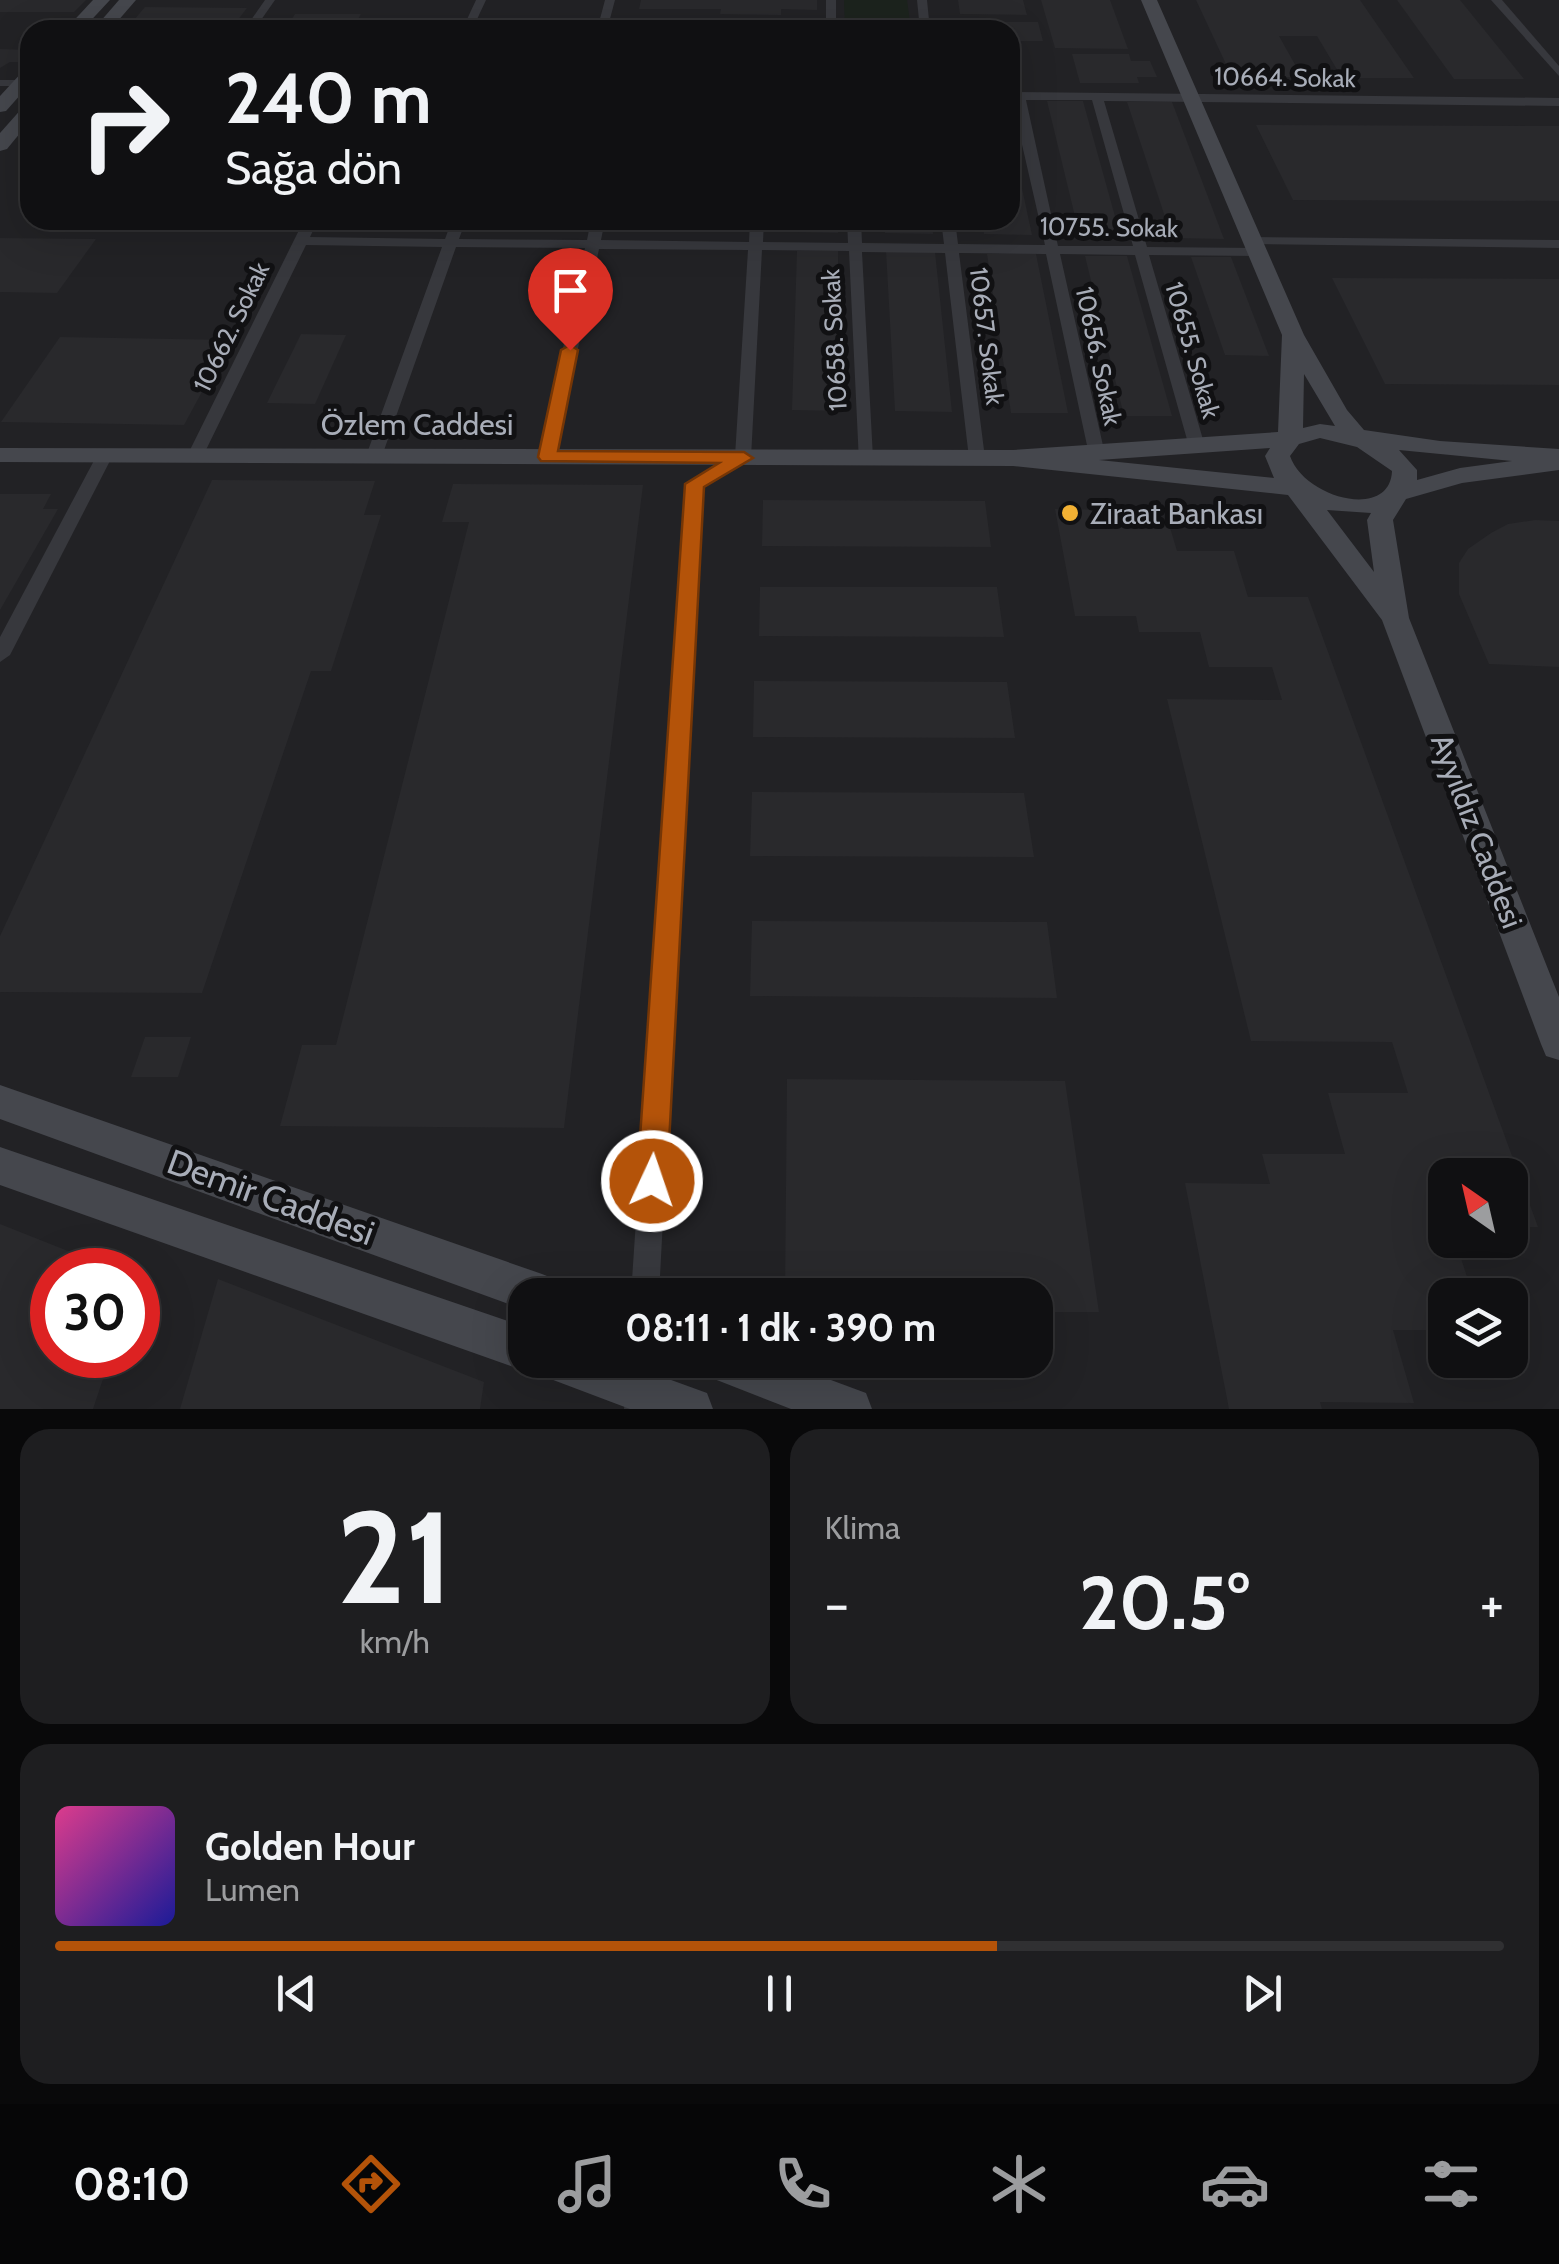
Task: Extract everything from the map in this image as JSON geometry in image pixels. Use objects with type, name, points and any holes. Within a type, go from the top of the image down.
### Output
[{"type":"street","points":[[83,20],[102,0]]},
{"type":"street","points":[[110,20],[128,0]]},
{"type":"street","points":[[1150,0],[1293,335],[1337,413],[1356,436],[1398,462],[1403,484],[1396,494]]},
{"type":"street","points":[[1496,0],[1559,73]]},
{"type":"street","points":[[0,107],[20,85]]},
{"type":"street","name":"10664. Sokak","points":[[1020,96],[1559,102]]},
{"type":"street","name":"10655. Sokak","points":[[1096,97],[1196,443]]},
{"type":"street","name":"10656. Sokak","points":[[1020,120],[1096,450]]},
{"type":"street","points":[[0,145],[20,122]]},
{"type":"street","name":"10662. Sokak","points":[[195,456],[306,230]]},
{"type":"street","points":[[374,456],[456,230]]},
{"type":"street","points":[[547,457],[596,230]]},
{"type":"street","points":[[647,1278],[694,484],[744,458],[756,230]]},
{"type":"street","name":"10658. Sokak","points":[[854,230],[864,458]]},
{"type":"street","name":"10657. Sokak","points":[[949,230],[977,458]]},
{"type":"street","name":"10755. Sokak","points":[[301,241],[1141,250],[1559,244]]},
{"type":"street","points":[[1290,439],[1293,335]]},
{"type":"street","name":"Özlem Caddesi","points":[[0,455],[1014,458],[1290,439],[1320,431],[1356,436]]},
{"type":"street","points":[[1356,436],[1559,460]]},
{"type":"street","name":"Ayyıldız Caddesi","points":[[1290,439],[1281,446],[1278,467],[1395,618]]},
{"type":"street","points":[[0,654],[105,455]]},
{"type":"street","name":"Özlem Caddesi","points":[[1014,458],[1296,488],[1331,503],[1350,506],[1385,501],[1396,494]]},
{"type":"street","points":[[1396,494],[1460,476],[1559,460]]},
{"type":"street","name":"Ayyıldız Caddesi","points":[[1396,494],[1380,520],[1395,618],[1559,1044]]},
{"type":"street","name":"Demir Caddesi","points":[[0,1102],[508,1283]]},
{"type":"street","name":"Demir Caddesi","points":[[0,1166],[508,1343]]},
{"type":"street","points":[[614,1378],[691,1409]]},
{"type":"street","points":[[767,1378],[850,1409]]},
{"type":"shaded area","points":[[0,0],[1559,0],[1559,1409],[0,1409]]},
{"type":"shaded area","points":[[844,0],[907,0],[910,20],[845,20]]},
{"type":"building","points":[[0,0],[86,0],[74,12],[0,12]]},
{"type":"building","points":[[641,0],[817,0],[817,10],[781,9],[781,15],[720,14],[721,9],[639,9]]},
{"type":"building","points":[[958,0],[1023,0],[1027,15],[960,14]]},
{"type":"building","points":[[1041,0],[1110,0],[1128,49],[1055,48]]},
{"type":"building","points":[[1196,0],[1360,0],[1414,78],[1342,78],[1317,36],[1279,36],[1302,77],[1232,77]]},
{"type":"building","points":[[1397,0],[1460,0],[1524,79],[1454,79]]},
{"type":"building","points":[[145,7],[247,8],[238,20],[134,20]]},
{"type":"building","points":[[295,14],[361,14],[358,20],[291,20]]},
{"type":"building","points":[[384,18],[449,18],[448,20]]},
{"type":"building","points":[[1020,22],[1038,22],[1043,41],[1020,41]]},
{"type":"building","points":[[0,49],[20,50],[20,62],[0,68]]},
{"type":"building","points":[[1072,54],[1129,54],[1131,61],[1150,61],[1157,77],[1137,77],[1139,83],[1080,83]]},
{"type":"building","points":[[1047,101],[1083,101],[1121,238],[1080,237]]},
{"type":"building","points":[[1127,102],[1172,102],[1224,239],[1172,238]]},
{"type":"building","points":[[1256,125],[1559,126],[1559,201],[1293,200]]},
{"type":"building","points":[[1020,179],[1032,235],[984,234],[983,230],[1020,230]]},
{"type":"building","points":[[797,230],[838,230],[838,233]]},
{"type":"building","points":[[933,230],[933,234],[885,233]]},
{"type":"building","points":[[0,238],[96,239],[57,293],[0,292]]},
{"type":"building","points":[[797,251],[838,251],[839,411],[792,410]]},
{"type":"building","points":[[886,251],[935,252],[952,412],[895,411]]},
{"type":"building","points":[[987,254],[1036,254],[1068,413],[1011,413]]},
{"type":"building","points":[[1085,256],[1127,256],[1172,416],[1124,416]]},
{"type":"building","points":[[1191,257],[1231,257],[1269,356],[1225,355]]},
{"type":"building","points":[[1332,278],[1559,279],[1559,385],[1385,384]]},
{"type":"building","points":[[301,334],[346,335],[315,404],[267,403]]},
{"type":"building","points":[[60,337],[230,340],[184,425],[1,422]]},
{"type":"building","points":[[212,480],[375,481],[364,515],[381,515],[331,671],[311,671],[202,993],[0,992],[0,936]]},
{"type":"building","points":[[453,484],[643,485],[564,1128],[280,1126],[302,1045],[336,1045],[469,522],[442,522]]},
{"type":"building","points":[[0,494],[51,494],[43,509],[58,509],[0,610]]},
{"type":"building","points":[[763,500],[985,501],[991,547],[762,546]]},
{"type":"building","points":[[1055,509],[1110,510],[1113,523],[1169,524],[1177,551],[1234,551],[1248,597],[1308,597],[1513,1158],[1428,1158],[1428,1258],[1461,1258],[1467,1278],[1428,1278],[1428,1330],[1393,1330],[1414,1403],[1320,1402],[1322,1409],[1229,1409],[1185,1183],[1270,1184],[1262,1154],[1345,1154],[1328,1093],[1408,1093],[1392,1042],[1251,1041],[1167,699],[1282,700],[1272,667],[1209,667],[1200,632],[1139,632],[1136,616],[1075,616]]},
{"type":"building","points":[[1559,521],[1559,667],[1489,664],[1459,594],[1459,563],[1468,549],[1491,533],[1508,524]]},
{"type":"building","points":[[760,587],[997,587],[1004,637],[759,636]]},
{"type":"building","points":[[754,681],[1007,682],[1015,738],[753,737]]},
{"type":"building","points":[[752,792],[1024,793],[1034,857],[750,856]]},
{"type":"building","points":[[752,921],[1047,922],[1057,998],[750,996]]},
{"type":"building","points":[[145,1037],[191,1037],[178,1077],[131,1077]]},
{"type":"building","points":[[787,1079],[1065,1081],[1099,1312],[1053,1312],[1053,1278],[785,1278]]},
{"type":"building","points":[[1528,1200],[1538,1227],[1528,1227]]},
{"type":"building","points":[[0,1224],[61,1248],[30,1248],[30,1378],[103,1378],[93,1409],[0,1409]]},
{"type":"building","points":[[218,1279],[484,1382],[480,1409],[180,1409]]},
{"type":"place","name":"Ziraat Bankası","points":[[1070,513]]},
{"type":"route","points":[[570,350],[547,457],[744,458],[694,484],[652,1181]]}]
